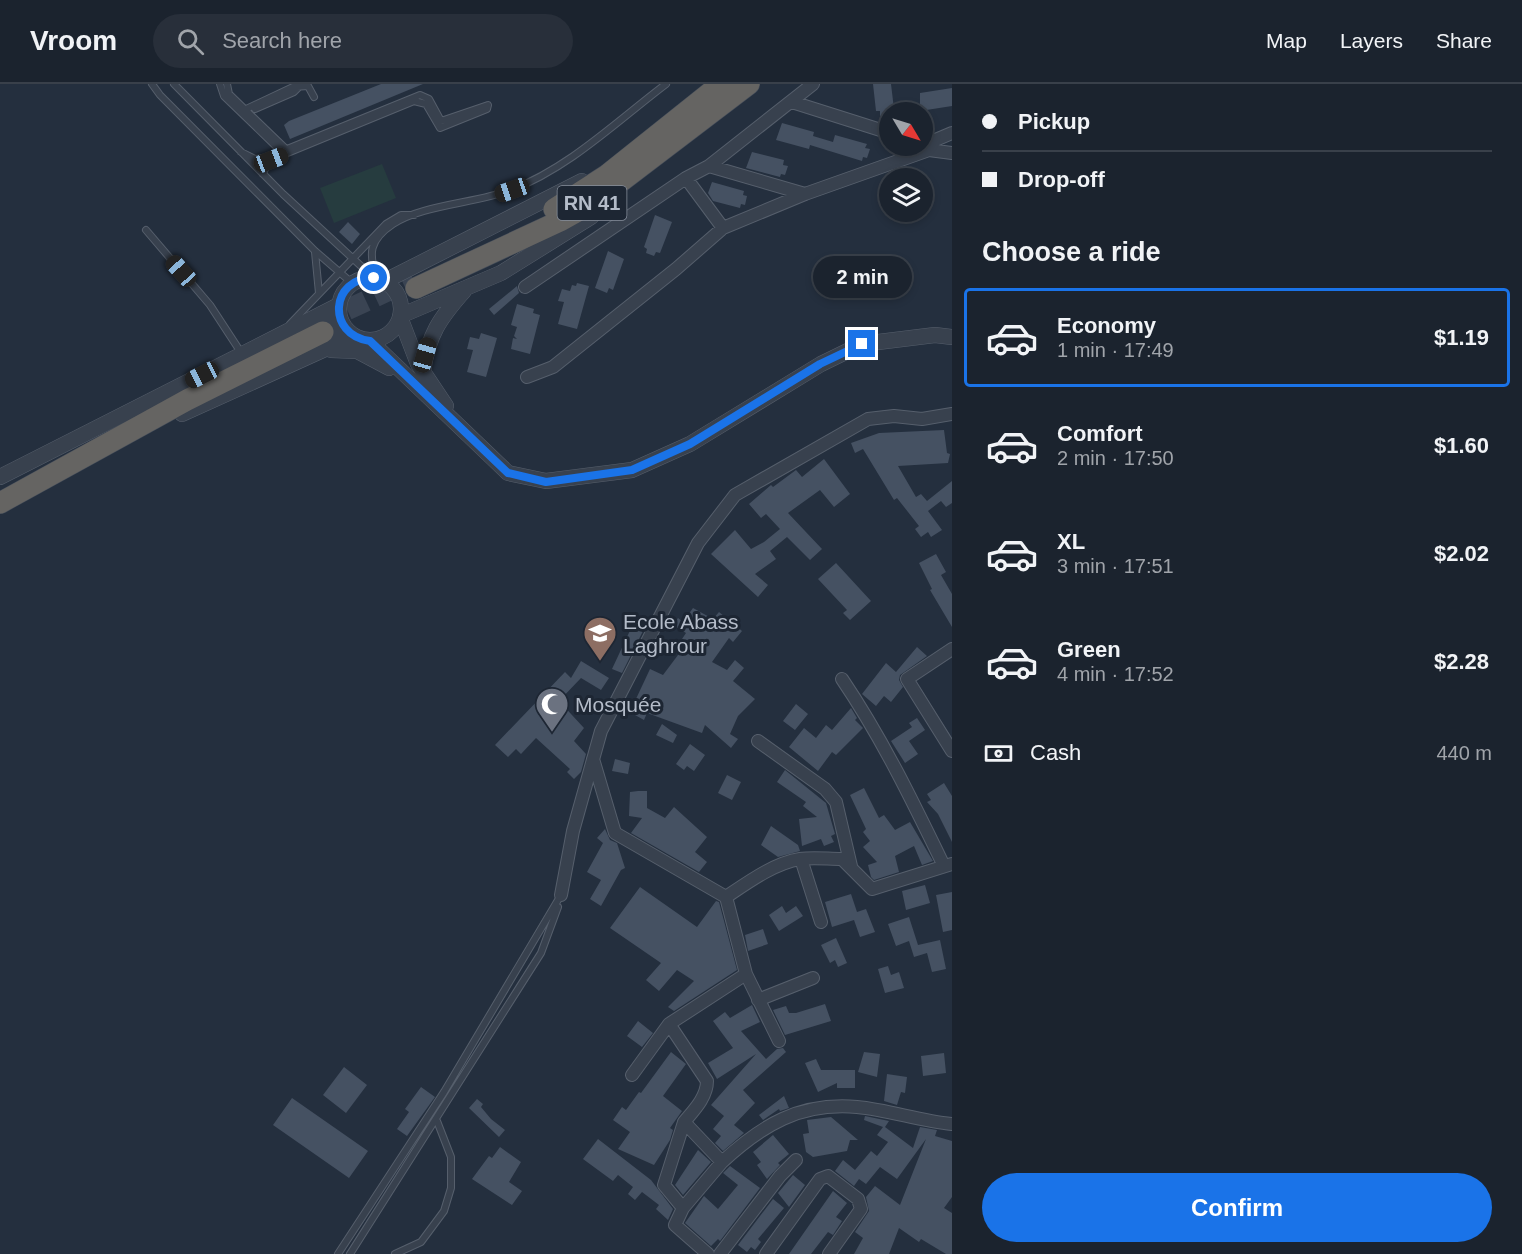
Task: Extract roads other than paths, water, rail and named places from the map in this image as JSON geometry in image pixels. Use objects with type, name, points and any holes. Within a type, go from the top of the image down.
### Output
[{"type":"highway","name":"RN 41","points":[[414,287],[560,221],[615,177],[721,84]]},
{"type":"highway","name":"RN 41","points":[[615,177],[749,84]]},
{"type":"highway","points":[[0,487],[243,360],[324,333]]},
{"type":"highway","points":[[0,503],[187,400],[324,333]]},
{"type":"street","points":[[525,287],[686,178],[709,166],[813,84]]},
{"type":"street","points":[[792,102],[879,130]]},
{"type":"street","points":[[933,142],[952,133]]},
{"type":"street","points":[[933,148],[952,153]]},
{"type":"street","points":[[527,377],[553,367],[676,269],[723,228],[901,156]]},
{"type":"street","points":[[709,166],[805,195]]},
{"type":"street","points":[[0,511],[188,410],[324,333],[339,305],[346,278],[378,279],[414,287],[468,287],[501,273],[591,217],[615,177]]},
{"type":"street","points":[[686,178],[723,228]]},
{"type":"street","points":[[378,279],[400,300],[400,317],[416,376]]},
{"type":"street","points":[[370,341],[389,334],[414,287]]},
{"type":"street","points":[[416,376],[440,318],[468,287]]},
{"type":"street","points":[[339,305],[339,318],[354,336]]},
{"type":"street","points":[[324,333],[341,349],[364,353],[416,376]]},
{"type":"street","points":[[0,477],[281,334],[324,333],[354,336],[370,341],[416,376],[463,430],[508,473],[546,482],[632,470],[690,444],[820,364],[862,344],[925,336],[952,337]]},
{"type":"street","points":[[561,895],[573,831],[601,731],[699,543],[735,495],[868,419],[894,416],[922,419],[952,414]]},
{"type":"street","points":[[952,649],[907,679],[952,752]]},
{"type":"street","points":[[726,897],[745,884],[788,862],[801,859],[842,858],[872,889],[948,865],[864,712],[842,679]]},
{"type":"street","points":[[758,741],[814,781],[836,802],[851,866]]},
{"type":"street","points":[[593,759],[615,833],[726,897],[746,974],[778,1041]]},
{"type":"street","points":[[801,859],[821,922]]},
{"type":"street","points":[[632,1075],[669,1024],[746,974]]},
{"type":"street","points":[[759,1000],[813,978]]},
{"type":"street","points":[[669,1024],[707,1081],[707,1089],[702,1098],[684,1122],[664,1185],[683,1208]]},
{"type":"street","points":[[708,1254],[675,1225],[683,1208],[722,1162],[752,1135],[792,1114],[826,1107],[857,1107],[952,1124]]},
{"type":"street","points":[[684,1122],[722,1162]]},
{"type":"street","points":[[720,1254],[780,1176],[796,1160]]},
{"type":"street","points":[[766,1254],[820,1179],[828,1176],[858,1199],[861,1209],[829,1254]]},
{"type":"lane","points":[[152,84],[160,95],[315,251],[346,278]]},
{"type":"lane","points":[[174,84],[263,174],[353,260],[378,279]]},
{"type":"lane","points":[[220,84],[222,93],[285,152]]},
{"type":"lane","points":[[227,84],[229,94],[244,112]]},
{"type":"lane","points":[[378,279],[370,259],[371,248],[390,226],[414,215],[495,196],[534,180],[575,154],[666,84]]},
{"type":"lane","points":[[244,112],[294,92],[298,87],[308,86],[314,97]]},
{"type":"lane","points":[[241,152],[256,159],[285,152],[414,101],[426,104],[440,128],[486,109],[488,105],[441,121],[429,99],[420,95],[285,152],[268,161],[263,174]]},
{"type":"lane","points":[[281,334],[319,293],[346,278],[353,260],[390,221],[406,214],[414,215]]},
{"type":"lane","points":[[146,230],[210,305],[242,354]]},
{"type":"lane","points":[[315,251],[319,293]]},
{"type":"lane","points":[[338,1254],[451,1082],[561,895]]},
{"type":"lane","points":[[350,1254],[459,1087],[541,954],[554,925],[561,895]]},
{"type":"lane","points":[[451,1082],[459,1087]]},
{"type":"lane","points":[[394,1254],[422,1242],[444,1211],[451,1188],[451,1157],[437,1121]]},
{"type":"tunnel","points":[[319,323],[413,279]]},
{"type":"place","name":"Ecole Abass Laghrour","points":[[600,662]]},
{"type":"place","name":"Mosquée","points":[[552,733]]}]
